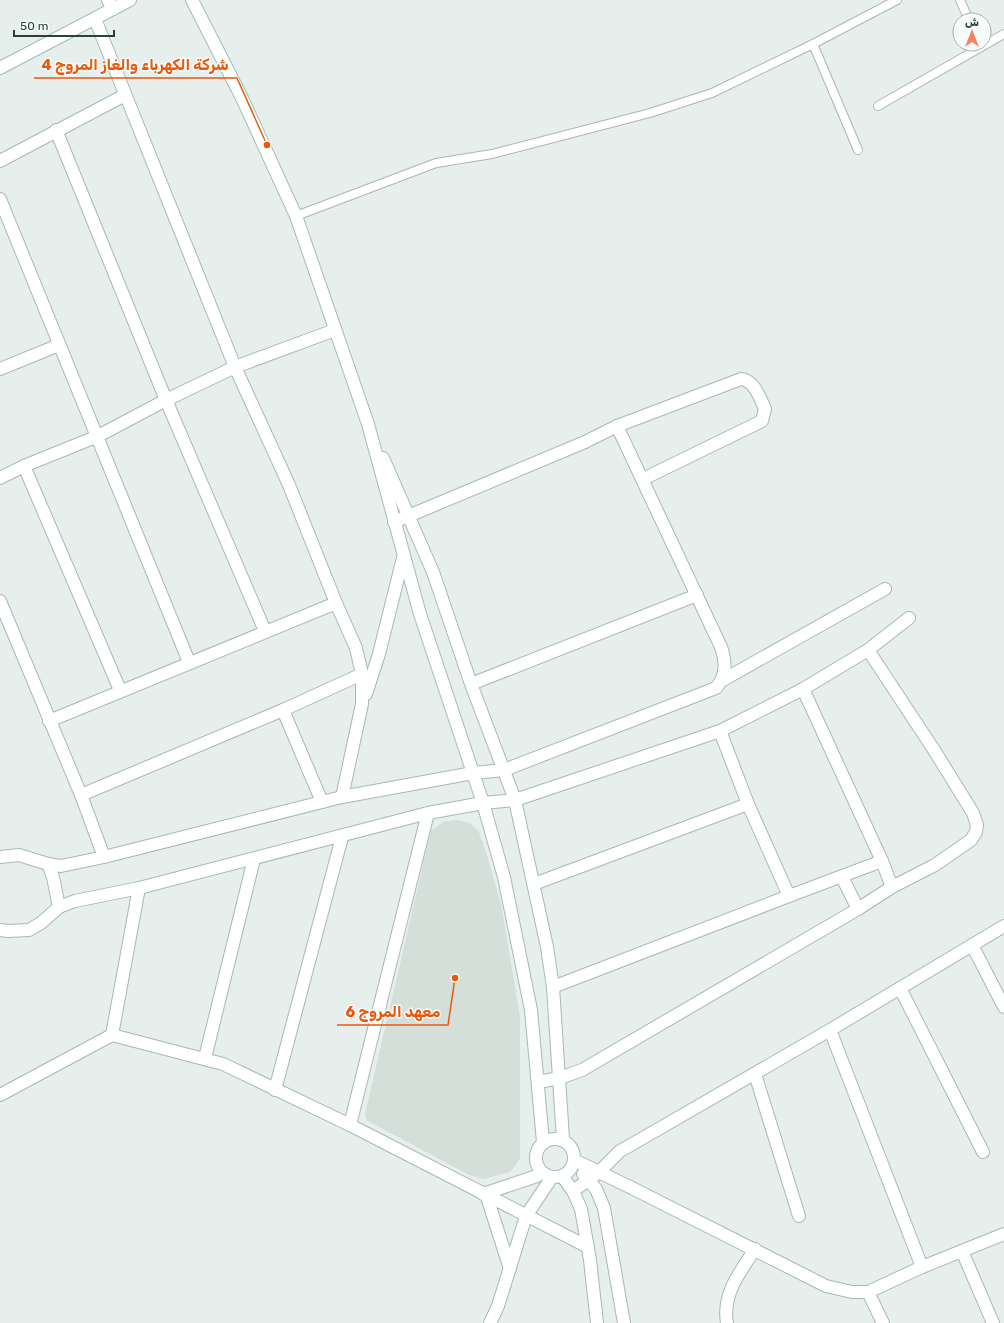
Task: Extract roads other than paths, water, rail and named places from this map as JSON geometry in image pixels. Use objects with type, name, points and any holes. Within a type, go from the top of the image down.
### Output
[{"type":"street","points":[[0,68],[95,19],[111,4],[130,0]]},
{"type":"street","points":[[192,0],[242,98],[296,216],[368,424],[433,572],[471,684],[515,800],[547,947],[553,988],[563,1140]]},
{"type":"street","points":[[95,19],[235,367],[289,485],[356,648],[362,674],[362,704]]},
{"type":"street","points":[[0,161],[56,130],[126,95]]},
{"type":"street","points":[[56,130],[166,400],[265,631]]},
{"type":"street","points":[[0,199],[189,662]]},
{"type":"street","points":[[0,478],[24,466],[98,436],[166,400],[235,367],[335,330]]},
{"type":"street","points":[[0,369],[59,345]]},
{"type":"street","points":[[394,522],[585,442],[617,426],[741,379],[747,379],[751,383],[765,409],[762,421],[643,479]]},
{"type":"street","points":[[368,424],[403,558],[420,614],[483,803],[504,877],[531,1010],[543,1142],[536,1155],[538,1173],[527,1214],[498,1306],[490,1323]]},
{"type":"street","points":[[617,426],[721,647],[725,658],[723,680]]},
{"type":"street","points":[[24,466],[120,690]]},
{"type":"street","points":[[342,797],[362,704],[379,654],[403,558]]},
{"type":"street","points":[[0,857],[19,855],[48,864],[61,866],[104,857],[342,797],[473,773],[504,770],[716,688],[723,680],[885,589]]},
{"type":"street","points":[[471,684],[696,596]]},
{"type":"street","points":[[0,601],[81,795],[104,857]]},
{"type":"street","points":[[49,721],[120,690],[336,602]]},
{"type":"street","points":[[0,930],[29,930],[41,923],[59,907],[92,896],[139,888],[342,837],[428,813],[483,803],[515,800],[720,731],[803,689],[868,650],[909,618]]},
{"type":"street","points":[[538,1082],[560,1078],[582,1070],[858,909],[892,887],[935,865],[971,840],[976,832],[977,825],[973,813],[934,750],[868,650]]},
{"type":"street","points":[[81,795],[283,710],[362,674]]},
{"type":"street","points":[[803,689],[882,861],[892,887]]},
{"type":"street","points":[[283,710],[322,802]]},
{"type":"street","points":[[720,731],[748,804],[789,896]]},
{"type":"street","points":[[534,884],[748,804]]},
{"type":"street","points":[[350,1125],[428,813]]},
{"type":"street","points":[[275,1090],[342,837]]},
{"type":"street","points":[[205,1058],[254,859]]},
{"type":"street","points":[[553,988],[882,861]]},
{"type":"street","points":[[48,864],[53,877],[59,907]]},
{"type":"street","points":[[842,876],[858,909]]},
{"type":"street","points":[[112,1034],[139,888]]},
{"type":"street","points":[[573,1191],[593,1176],[620,1151],[755,1074],[1004,926]]},
{"type":"street","points":[[972,945],[1004,1007]]},
{"type":"street","points":[[900,988],[983,1152]]},
{"type":"street","points":[[830,1030],[922,1266]]},
{"type":"street","points":[[0,1095],[112,1034],[205,1058],[223,1064],[350,1125],[485,1196],[527,1214],[588,1247]]},
{"type":"street","points":[[755,1074],[799,1216]]},
{"type":"street","points":[[543,1142],[552,1138],[563,1140],[573,1150],[574,1163]]},
{"type":"street","points":[[574,1163],[593,1176],[632,1188],[826,1286],[846,1291],[868,1292],[922,1266],[1004,1234]]},
{"type":"street","points":[[527,1214],[557,1176],[574,1163]]},
{"type":"street","points":[[485,1196],[538,1173],[557,1176],[573,1191],[580,1209],[588,1247],[597,1323]]},
{"type":"street","points":[[593,1176],[596,1189],[604,1208],[624,1323]]},
{"type":"street","points":[[485,1196],[510,1269]]},
{"type":"street","points":[[727,1323],[729,1292],[734,1280],[755,1249]]},
{"type":"street","points":[[962,1251],[993,1323]]},
{"type":"street","points":[[868,1292],[883,1323]]},
{"type":"lane","points":[[296,216],[436,163],[499,153],[650,113],[712,93],[813,44],[897,0]]},
{"type":"lane","points":[[960,0],[965,12]]},
{"type":"lane","points":[[992,40],[1004,34]]},
{"type":"lane","points":[[813,44],[858,150]]},
{"type":"lane","points":[[878,106],[969,52]]},
{"type":"place","name":"شركة الكهرباء والغاز المروج 4","points":[[267,145]]},
{"type":"place","name":"معهد المروج 6","points":[[455,978]]}]
